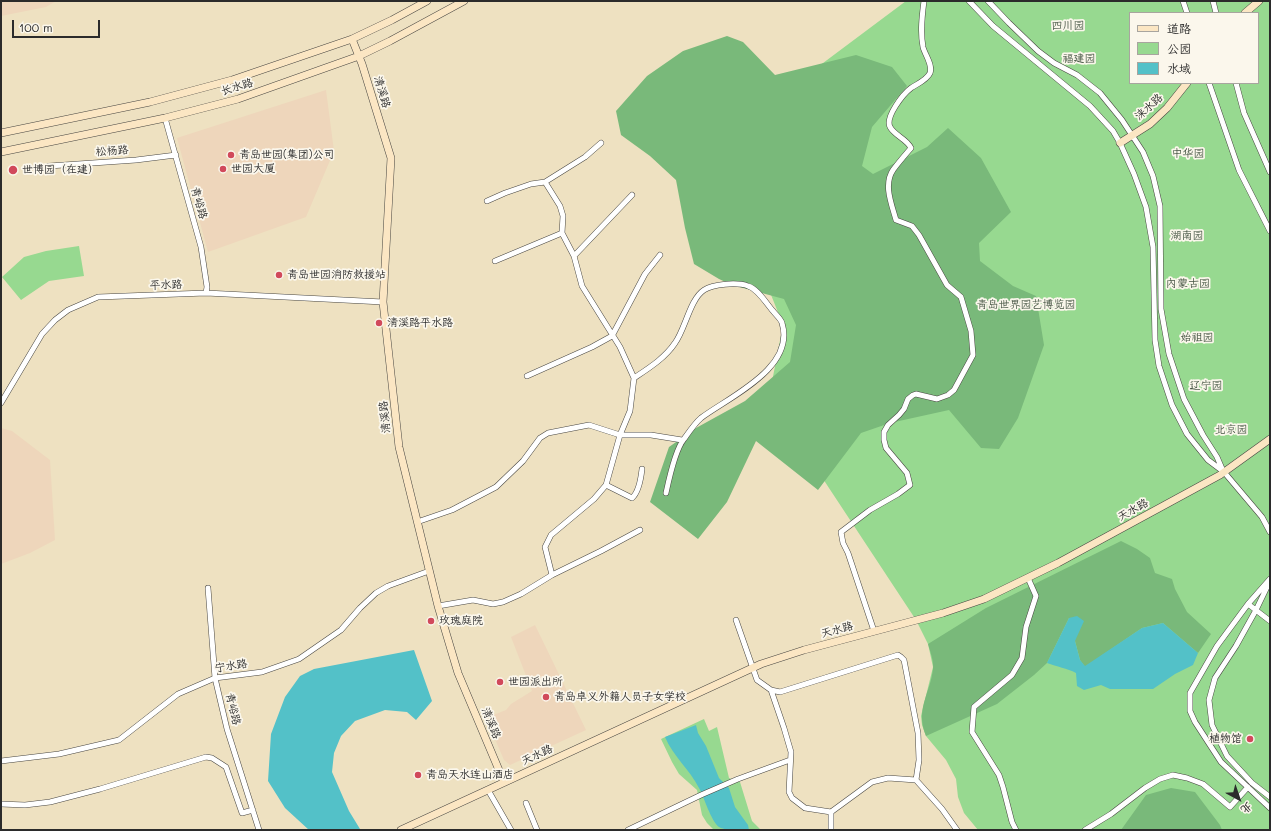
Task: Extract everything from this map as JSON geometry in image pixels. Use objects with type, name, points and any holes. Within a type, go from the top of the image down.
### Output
[{"type":"street","name":"长水路","points":[[1,133],[150,102],[232,80],[352,39],[392,20],[426,1]]},
{"type":"street","name":"长水路","points":[[1,152],[165,118],[238,99],[359,56],[464,1]]},
{"type":"street","points":[[874,631],[848,553],[843,544],[841,532],[870,510],[898,494],[910,485],[907,473],[886,448],[884,432],[888,425],[904,409],[908,399],[913,395],[916,394],[936,399],[948,395],[954,390],[973,356],[971,331],[961,297],[947,285],[919,235],[912,226],[896,220],[888,187],[892,171],[911,148],[910,145],[889,126],[891,116],[901,97],[927,77],[930,72],[930,64],[925,54],[922,40],[921,27],[924,1]]},
{"type":"street","points":[[969,1],[993,26],[1090,106],[1112,131],[1120,143],[1134,174],[1146,207],[1153,247],[1155,340],[1159,366],[1172,405],[1188,434],[1208,460],[1224,472],[1262,517],[1270,532]]},
{"type":"street","points":[[988,1],[1038,51],[1054,63],[1077,75],[1100,93],[1143,152],[1153,176],[1160,206],[1161,309],[1169,354],[1184,399],[1224,472]]},
{"type":"street","points":[[1183,1],[1187,12]]},
{"type":"street","points":[[1213,1],[1216,12]]},
{"type":"street","points":[[1246,12],[1258,1]]},
{"type":"street","name":"清溪路","points":[[352,39],[359,56],[391,158],[383,302],[399,447],[438,606],[458,673],[504,782]]},
{"type":"street","name":"涞水路","points":[[1120,143],[1150,124],[1167,108],[1186,84]]},
{"type":"street","points":[[1209,84],[1240,170],[1270,231]]},
{"type":"street","points":[[1236,84],[1244,113],[1270,172]]},
{"type":"street","name":"青峪路","points":[[165,118],[201,247],[207,287],[206,294]]},
{"type":"street","points":[[487,201],[512,190],[531,184],[545,182],[585,157],[601,143]]},
{"type":"street","name":"松杨路","points":[[49,166],[136,160],[176,155]]},
{"type":"street","points":[[545,182],[560,206],[562,216],[562,233],[574,256],[582,286],[620,347],[634,378],[630,410],[620,435],[606,485],[594,499],[551,535],[545,547],[552,574]]},
{"type":"street","points":[[574,256],[632,195]]},
{"type":"street","points":[[495,262],[562,233]]},
{"type":"street","points":[[526,376],[592,347],[612,336],[645,274],[660,254]]},
{"type":"street","points":[[634,378],[660,360],[676,342],[698,296],[706,288],[740,284],[750,286],[758,293],[782,322],[784,335],[782,348],[776,360],[768,370],[758,379],[700,419],[682,440],[671,472],[666,493]]},
{"type":"street","name":"平水路","points":[[1,403],[42,334],[55,320],[68,310],[98,297],[206,294],[383,302]]},
{"type":"street","points":[[417,522],[452,510],[496,487],[523,461],[540,438],[548,433],[589,425],[620,435],[651,435],[682,440]]},
{"type":"street","name":"天水路","points":[[401,830],[753,668],[804,650],[943,613],[984,600],[1058,563],[1224,472],[1270,439]]},
{"type":"street","points":[[606,485],[632,498],[635,496],[641,479],[642,469]]},
{"type":"street","points":[[438,606],[473,600],[493,604],[503,602],[521,594],[552,574],[602,551],[640,530]]},
{"type":"street","name":"宁水路","points":[[1,761],[58,754],[119,740],[178,694],[216,678],[262,672],[298,659],[341,630],[360,608],[376,593],[388,586],[429,571]]},
{"type":"street","points":[[1016,830],[1012,822],[999,775],[972,732],[974,707],[1012,675],[1022,658],[1026,627],[1036,596],[1028,578]]},
{"type":"street","points":[[1270,579],[1248,604],[1217,646],[1190,694],[1190,711],[1195,722],[1221,762],[1270,808]]},
{"type":"street","points":[[1270,579],[1256,610],[1236,646],[1215,678],[1209,700],[1212,724],[1227,756],[1252,783],[1270,797]]},
{"type":"street","name":"青峪路","points":[[208,588],[216,678],[227,729],[260,830]]},
{"type":"street","points":[[1248,604],[1270,621]]},
{"type":"street","points":[[736,620],[757,680],[772,690],[780,692],[898,655],[901,657],[904,660],[918,733],[919,760],[916,780]]},
{"type":"street","points":[[772,690],[791,752],[789,792],[792,798],[805,808],[831,812],[872,782],[888,778],[916,780],[942,809],[957,830]]},
{"type":"street","points":[[1,804],[25,805],[50,802],[100,789],[206,757],[212,758],[226,767],[242,813],[253,810]]},
{"type":"street","points":[[628,830],[738,779],[790,760]]},
{"type":"street","points":[[1085,830],[1111,814],[1145,788],[1160,779],[1173,775],[1203,784],[1230,807],[1248,787]]},
{"type":"street","points":[[488,790],[511,830]]},
{"type":"street","points":[[526,803],[537,830]]},
{"type":"street","points":[[831,812],[831,830]]},
{"type":"shaded area","points":[[1,1],[56,1],[46,7],[1,16]]},
{"type":"shaded area","points":[[326,90],[334,151],[306,217],[208,252],[177,138]]},
{"type":"shaded area","points":[[1,428],[12,431],[50,460],[55,540],[30,553],[1,564]]},
{"type":"shaded area","name":"青岛卓义外籍人员子女学校","points":[[535,625],[586,730],[510,765],[504,760],[486,718],[506,710],[511,704],[532,691],[511,637]]},
{"type":"green space","name":"青岛世界园艺博览园","points":[[906,1],[1270,1],[1270,830],[978,830],[964,813],[958,797],[956,779],[946,760],[926,736],[922,725],[921,716],[933,667],[928,644],[916,620],[769,397],[783,325],[712,146]]},
{"type":"green space","points":[[727,36],[743,42],[775,75],[856,55],[892,67],[907,86],[872,127],[862,166],[873,174],[927,147],[948,128],[981,158],[1011,212],[979,243],[980,261],[1013,286],[1036,296],[1044,345],[1018,418],[999,449],[981,448],[949,410],[890,423],[861,433],[818,490],[756,441],[727,502],[698,539],[650,502],[669,447],[696,428],[745,401],[790,362],[796,325],[784,299],[732,285],[694,264],[685,228],[676,180],[650,156],[621,135],[616,111],[647,76],[683,51]]},
{"type":"green space","points":[[79,246],[84,276],[49,281],[21,300],[2,277],[24,257],[46,251]]},
{"type":"green space","points":[[1121,541],[1150,558],[1155,573],[1172,579],[1175,589],[1187,612],[1211,634],[1198,653],[1163,623],[1142,628],[1085,667],[1080,660],[1069,618],[1047,663],[1034,675],[997,704],[926,736],[922,718],[924,702],[933,666],[932,656],[928,644],[986,608]]},
{"type":"green space","points":[[704,719],[709,731],[717,727],[729,778],[740,782],[752,821],[761,830],[714,830],[702,815],[697,790],[679,774],[672,762],[661,739]]},
{"type":"green space","points":[[1171,788],[1195,792],[1220,825],[1222,830],[1121,830],[1146,795]]},
{"type":"water","points":[[1077,616],[1084,621],[1075,641],[1080,660],[1085,666],[1142,628],[1163,623],[1198,653],[1193,665],[1175,674],[1153,689],[1110,689],[1101,685],[1084,690],[1077,686],[1076,673],[1047,663],[1069,618]]},
{"type":"water","points":[[414,650],[432,701],[416,720],[407,712],[385,710],[355,721],[341,736],[334,753],[332,772],[349,811],[360,829],[309,830],[285,808],[268,781],[271,734],[285,697],[300,676],[314,669]]},
{"type":"water","points":[[696,725],[698,733],[706,746],[719,778],[729,788],[735,807],[748,825],[749,830],[725,829],[716,824],[695,781],[668,744],[665,737]]},
{"type":"place","name":"青岛世园(集团)公司","points":[[231,155]]},
{"type":"place","name":"世园大厦","points":[[223,169]]},
{"type":"place","name":"世博园（在建）","points":[[13,170]]},
{"type":"place","name":"青岛世园消防救援站","points":[[279,275]]},
{"type":"place","name":"清溪路平水路","points":[[379,323]]},
{"type":"place","name":"玫瑰庭院","points":[[431,621]]},
{"type":"place","name":"世园派出所","points":[[500,682]]},
{"type":"place","name":"青岛卓义外籍人员子女学校","points":[[546,697]]},
{"type":"place","name":"植物馆","points":[[1250,739]]},
{"type":"place","name":"青岛天水连山酒店","points":[[418,775]]},
{"type":"park label","name":"四川园","points":[[1068,26]]},
{"type":"park label","name":"福建园","points":[[1079,59]]},
{"type":"park label","name":"中华园","points":[[1188,154]]},
{"type":"park label","name":"湖南园","points":[[1187,236]]},
{"type":"park label","name":"内蒙古园","points":[[1188,284]]},
{"type":"park label","name":"始祖园","points":[[1197,338]]},
{"type":"park label","name":"辽宁园","points":[[1206,386]]},
{"type":"park label","name":"北京园","points":[[1231,430]]}]
